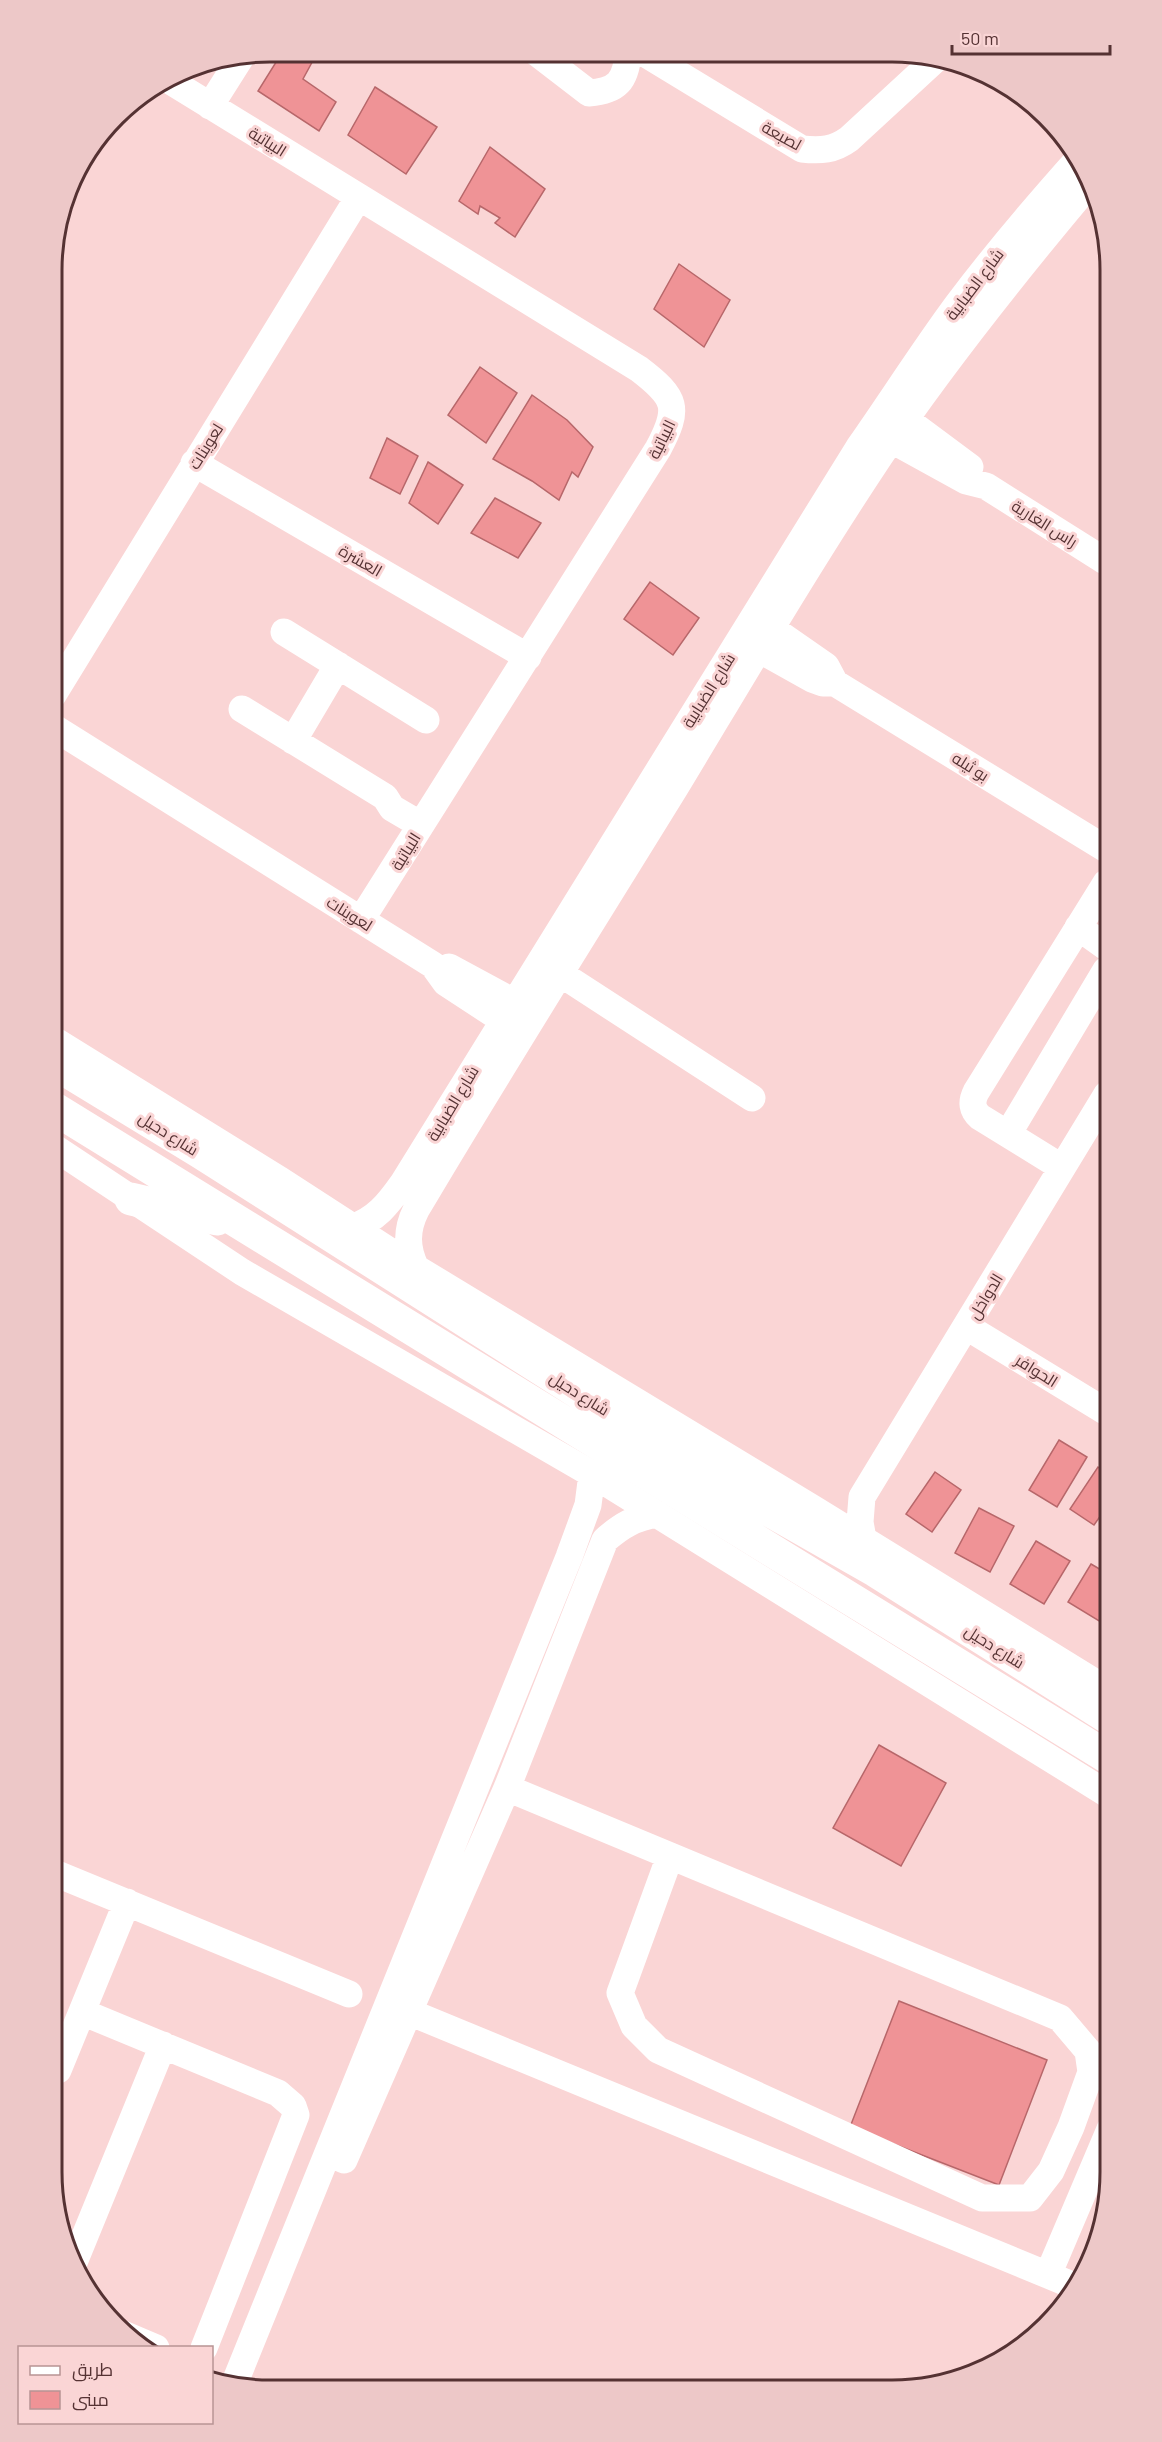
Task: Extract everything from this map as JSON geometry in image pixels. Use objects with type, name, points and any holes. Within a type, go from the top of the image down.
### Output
[{"type":"main road","name":"شارع دحيل","points":[[62,1068],[231,1172],[718,1481],[876,1571],[1100,1712]]},
{"type":"main road","name":"شارع دحيل","points":[[62,1113],[1100,1752]]},
{"type":"main road","points":[[231,1172],[280,1180]]},
{"type":"main road","points":[[131,1199],[242,1225]]},
{"type":"main road","points":[[718,1481],[786,1494]]},
{"type":"main road","points":[[863,1539],[876,1571]]},
{"type":"main road","points":[[1049,1653],[1100,1696]]},
{"type":"street","points":[[549,62],[589,93],[608,92],[627,70],[627,62]]},
{"type":"street","name":"لصبعة","points":[[659,62],[802,149],[825,150],[849,139],[930,65]]},
{"type":"street","points":[[210,106],[236,64]]},
{"type":"street","name":"البياتية","points":[[175,84],[639,369],[656,382],[672,406],[673,416],[658,449],[361,921]]},
{"type":"street","name":"شارع الضبابية","points":[[351,1228],[372,1219],[389,1204],[518,1017],[889,423],[957,305],[1012,233],[1073,165]]},
{"type":"street","name":"شارع الضبابية","points":[[889,423],[966,338],[1085,190]]},
{"type":"street","name":"لعوينات","points":[[62,680],[358,198]]},
{"type":"street","name":"راس الغارية","points":[[889,423],[977,472],[986,486],[1100,558]]},
{"type":"street","name":"العشرة","points":[[194,463],[528,657]]},
{"type":"street","points":[[285,632],[426,720]]},
{"type":"street","name":"شارع الضبابية","points":[[416,1268],[408,1245],[408,1233],[413,1215],[518,1017],[561,974],[757,634]]},
{"type":"street","name":"بو ثيله","points":[[757,634],[812,679],[824,683],[835,683],[1100,845]]},
{"type":"street","points":[[293,741],[338,665]]},
{"type":"street","points":[[242,709],[385,797],[398,798],[424,820]]},
{"type":"street","name":"لعوينات","points":[[62,733],[433,965],[453,969],[518,1017]]},
{"type":"street","points":[[1061,1167],[976,1113],[972,1103],[973,1097],[1100,892]]},
{"type":"street","points":[[1078,927],[1100,943]]},
{"type":"street","points":[[561,974],[752,1098]]},
{"type":"street","points":[[1008,1134],[1100,980]]},
{"type":"street","name":"شارع دحيل","points":[[62,1045],[280,1180],[351,1228],[1100,1685]]},
{"type":"street","name":"الدواخل","points":[[863,1539],[860,1522],[862,1497],[1100,1105]]},
{"type":"street","points":[[62,1153],[242,1272],[592,1474],[1100,1789]]},
{"type":"street","name":"الحوافر","points":[[967,1327],[1100,1408]]},
{"type":"street","points":[[237,2378],[580,1528],[588,1506],[592,1474]]},
{"type":"street","points":[[814,1509],[834,1509],[862,1497]]},
{"type":"street","points":[[250,2379],[507,1788],[605,1540],[621,1526],[636,1518],[657,1514]]},
{"type":"street","points":[[580,1528],[605,1540]]},
{"type":"street","points":[[507,1788],[1060,2018],[1088,2052],[1091,2072],[1071,2127],[1051,2170],[1030,2198],[982,2198],[658,2050],[634,2026],[620,1993],[670,1856]]},
{"type":"street","points":[[62,1876],[349,1994]]},
{"type":"street","points":[[62,2052],[82,2012],[127,1902]]},
{"type":"street","points":[[82,2012],[278,2093],[293,2106],[296,2115],[205,2346]]},
{"type":"street","points":[[409,2012],[1069,2284]]},
{"type":"street","points":[[78,2253],[162,2045]]},
{"type":"street","points":[[1048,2275],[1100,2153]]},
{"type":"building","points":[[276,62],[312,62],[303,79],[336,102],[319,131],[258,91]]},
{"type":"building","points":[[375,87],[437,127],[406,174],[348,135]]},
{"type":"building","points":[[490,147],[545,189],[515,237],[495,223],[500,218],[480,206],[478,214],[459,201]]},
{"type":"building","points":[[679,264],[730,300],[704,347],[654,309]]},
{"type":"building","points":[[480,367],[517,393],[486,443],[448,415]]},
{"type":"building","points":[[532,395],[567,420],[593,447],[578,477],[572,472],[559,500],[532,481],[493,459]]},
{"type":"building","points":[[387,438],[418,456],[400,494],[370,478]]},
{"type":"building","points":[[428,462],[463,485],[438,524],[409,503]]},
{"type":"building","points":[[495,498],[541,523],[518,558],[471,533]]},
{"type":"building","points":[[650,582],[699,618],[673,655],[624,619]]},
{"type":"building","points":[[1059,1440],[1087,1457],[1057,1507],[1029,1490]]},
{"type":"building","points":[[1098,1467],[1100,1468],[1100,1516],[1094,1525],[1070,1509]]},
{"type":"building","points":[[935,1472],[961,1490],[932,1532],[906,1514]]},
{"type":"building","points":[[979,1508],[1014,1526],[990,1572],[955,1553]]},
{"type":"building","points":[[1036,1541],[1070,1561],[1044,1604],[1010,1584]]},
{"type":"building","points":[[1091,1564],[1100,1569],[1100,1622],[1068,1602]]},
{"type":"building","points":[[879,1745],[946,1783],[901,1866],[833,1828]]},
{"type":"building","points":[[899,2001],[1047,2060],[999,2185],[850,2127]]}]
